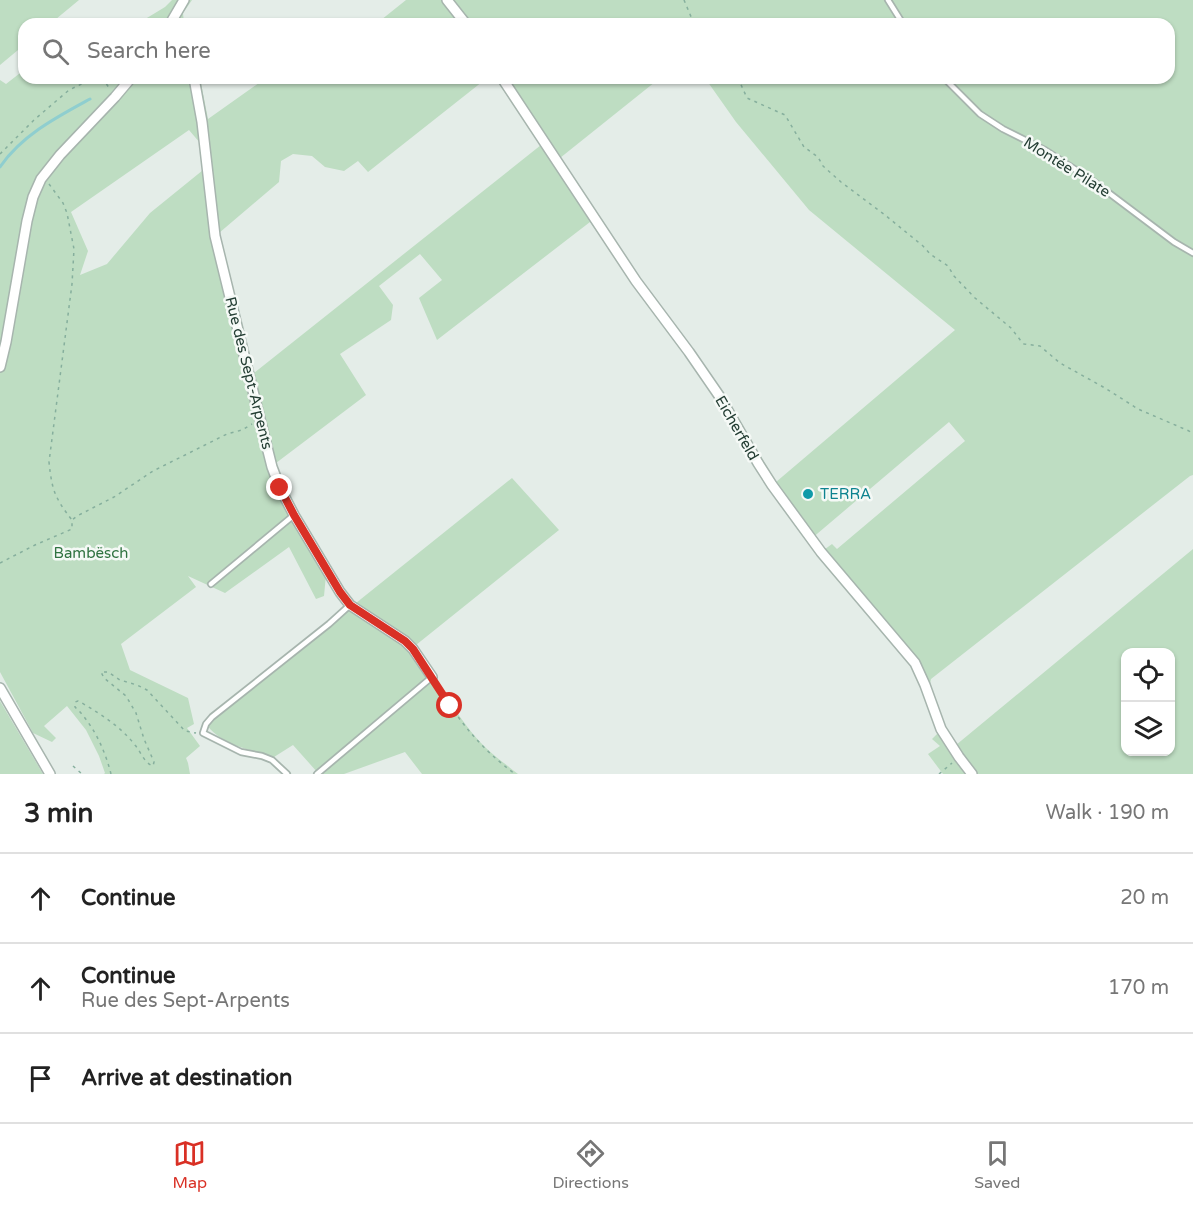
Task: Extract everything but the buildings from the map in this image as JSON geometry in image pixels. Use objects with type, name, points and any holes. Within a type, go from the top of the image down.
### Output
[{"type":"street","points":[[175,18],[184,0]]},
{"type":"street","points":[[447,0],[461,18]]},
{"type":"street","points":[[0,367],[27,221],[33,197],[41,179],[60,155],[126,84]]},
{"type":"street","name":"Rue des Sept-Arpents","points":[[195,84],[202,122],[215,236],[272,467],[280,488],[340,592],[350,605],[405,641],[432,678]]},
{"type":"street","name":"Eicherfeld","points":[[506,84],[636,281],[689,351],[720,397],[772,485],[821,552],[915,663],[941,729],[972,774]]},
{"type":"street","points":[[0,688],[50,774]]},
{"type":"lane","points":[[888,0],[899,18]]},
{"type":"lane","name":"Montée Pilate","points":[[950,84],[980,114],[1003,129],[1045,150],[1093,181],[1174,242],[1193,253]]},
{"type":"lane","points":[[211,584],[294,515]]},
{"type":"lane","points":[[287,774],[272,760],[241,752],[203,733],[206,724],[350,605]]},
{"type":"lane","points":[[316,774],[432,678]]},
{"type":"path","points":[[684,0],[691,18]]},
{"type":"path","points":[[0,154],[34,120],[69,90],[82,84]]},
{"type":"path","points":[[106,84],[116,97]]},
{"type":"path","points":[[741,84],[747,98],[785,115],[804,147],[818,157],[823,166],[923,246],[930,255],[948,266],[954,276],[975,298],[1011,328],[1024,344],[1040,346],[1060,363],[1106,387],[1138,409],[1193,434]]},
{"type":"path","points":[[0,563],[72,529],[72,520],[59,503],[51,485],[49,462],[72,284],[74,249],[63,203],[50,185],[41,179]]},
{"type":"path","points":[[72,520],[114,497],[153,471],[226,434],[242,430]]},
{"type":"path","points":[[111,774],[93,728],[75,707],[75,702],[82,703],[110,720],[135,745],[148,765],[153,766],[154,762],[136,713],[126,696],[104,678],[101,672],[108,672],[120,680],[147,690],[185,731],[203,733]]},
{"type":"path","points":[[432,678],[466,729],[483,748],[514,774]]},
{"type":"path","points":[[939,774],[959,758]]},
{"type":"path","points":[[73,766],[82,774]]},
{"type":"green space","points":[[0,0],[79,0],[57,18],[18,18],[18,50],[0,65]]},
{"type":"green space","points":[[172,0],[192,0],[183,13],[183,18],[147,18]]},
{"type":"green space","name":"Bambësch","points":[[406,0],[1193,0],[1193,475],[931,679],[930,684],[945,727],[956,745],[1193,549],[1193,774],[978,774],[965,757],[958,763],[967,774],[943,774],[928,754],[940,746],[932,739],[938,733],[910,665],[814,550],[768,488],[714,395],[590,222],[437,340],[419,298],[442,280],[420,254],[379,286],[393,305],[391,320],[340,354],[366,395],[276,463],[283,486],[297,512],[343,590],[356,603],[512,478],[559,530],[416,645],[465,724],[489,751],[518,774],[422,774],[405,752],[344,774],[317,774],[293,745],[274,757],[237,746],[212,731],[206,724],[347,607],[326,575],[324,596],[316,599],[289,547],[225,593],[188,576],[196,587],[121,644],[130,670],[188,698],[194,724],[187,728],[200,746],[186,758],[190,774],[104,774],[99,756],[86,730],[67,706],[44,726],[56,738],[52,742],[33,733],[0,672],[0,80],[6,84],[18,75],[18,84],[201,84],[208,119],[258,84],[479,84],[368,172],[358,161],[344,171],[325,167],[312,156],[293,154],[281,161],[279,182],[219,233],[254,373],[541,145],[499,84],[652,84],[560,158],[640,280],[721,397],[724,394],[776,482],[955,330],[809,210],[736,122],[709,84],[1175,84],[1175,18],[384,18]],"holes":[[[189,130],[206,150],[208,166],[150,213],[107,264],[80,275],[88,251],[71,212]],[[949,422],[965,441],[837,549],[832,544],[821,552],[811,539]]]},
{"type":"green space","points":[[0,701],[43,774],[0,774]]},
{"type":"waterway","points":[[0,167],[29,136],[90,99]]},
{"type":"place","name":"TERRA","points":[[808,494]]},
{"type":"route","points":[[280,488],[340,592],[350,605],[405,641],[413,649],[450,706]]}]
